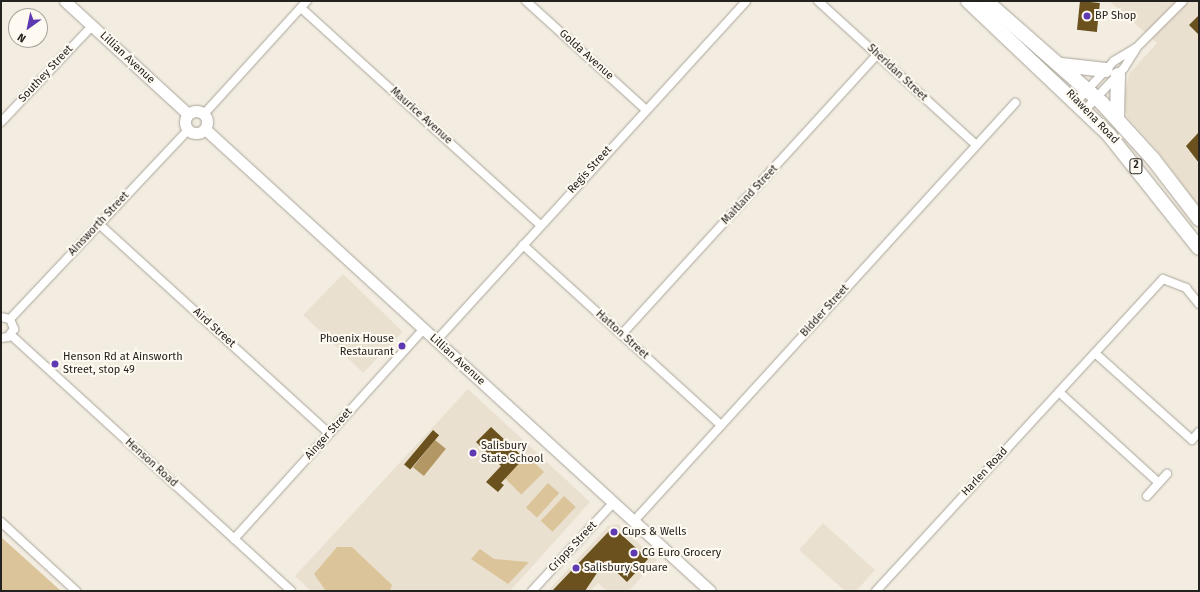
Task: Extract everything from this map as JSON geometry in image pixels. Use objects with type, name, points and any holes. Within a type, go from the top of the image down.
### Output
[{"type":"highway","name":"Riawena Road","points":[[968,1],[1081,106],[1142,173],[1199,248]]},
{"type":"highway","name":"Riawena Road","points":[[986,1],[1061,65],[1117,118],[1199,219]]},
{"type":"highway","points":[[1061,65],[1112,72],[1117,118]]},
{"type":"street","name":"Lillian Avenue","points":[[65,1],[188,114]]},
{"type":"street","points":[[204,114],[307,1]]},
{"type":"street","name":"Golda Avenue","points":[[526,1],[646,110]]},
{"type":"street","name":"Regis Street","points":[[436,340],[746,1]]},
{"type":"street","name":"Sheridan Street","points":[[818,1],[976,145]]},
{"type":"street","points":[[1081,106],[1112,72],[1183,1]]},
{"type":"street","name":"Maurice Avenue","points":[[301,8],[540,225]]},
{"type":"street","name":"Southey Street","points":[[1,122],[92,26]]},
{"type":"street","points":[[1081,106],[1136,48]]},
{"type":"street","name":"Maitland Street","points":[[622,334],[877,55]]},
{"type":"street","name":"Bidder Street","points":[[634,521],[1015,103]]},
{"type":"street","points":[[198,111],[204,114],[208,123],[205,129],[195,133],[188,130],[185,120],[188,114],[198,111]]},
{"type":"street","name":"Lillian Avenue","points":[[205,129],[710,591]]},
{"type":"street","name":"Ainsworth Street","points":[[10,319],[188,130]]},
{"type":"street","name":"Aird Street","points":[[99,224],[329,433]]},
{"type":"street","name":"Hatton Street","points":[[523,245],[721,425]]},
{"type":"street","name":"Harlen Road","points":[[876,591],[1163,278],[1186,288],[1199,304]]},
{"type":"street","points":[[1,317],[10,319],[14,329],[11,335],[1,338]]},
{"type":"street","name":"Ainger Street","points":[[234,539],[424,329]]},
{"type":"street","name":"Henson Road","points":[[11,335],[291,591]]},
{"type":"street","points":[[1094,353],[1192,440],[1199,432]]},
{"type":"street","points":[[1059,392],[1159,483]]},
{"type":"street","points":[[1147,496],[1167,474]]},
{"type":"street","name":"Cripps Street","points":[[532,591],[614,502]]},
{"type":"street","points":[[1,522],[76,591]]},
{"type":"shaded area","points":[[1109,1],[1199,1],[1199,206],[1157,150],[1128,118],[1123,105],[1129,74],[1157,43]]},
{"type":"shaded area","points":[[343,274],[403,332],[363,373],[303,315]]},
{"type":"shaded area","name":"Salisbury State School","points":[[468,389],[590,502],[510,591],[311,591],[295,576]]},
{"type":"shaded area","points":[[435,440],[446,449],[424,476],[413,467]]},
{"type":"shaded area","points":[[527,455],[544,472],[521,495],[504,478]]},
{"type":"shaded area","points":[[548,483],[559,493],[537,518],[526,508]]},
{"type":"shaded area","points":[[564,496],[576,507],[553,532],[541,521]]},
{"type":"shaded area","points":[[823,523],[875,570],[856,591],[845,591],[799,550]]},
{"type":"shaded area","points":[[618,524],[657,560],[629,591],[607,591],[598,583],[590,591],[548,591],[608,526]]},
{"type":"shaded area","points":[[1,537],[61,591],[1,591]]},
{"type":"shaded area","points":[[337,547],[352,547],[392,585],[390,591],[326,591],[314,574]]},
{"type":"shaded area","points":[[480,549],[494,559],[529,562],[508,584],[471,559]]},
{"type":"building","name":"BP Shop","points":[[1080,1],[1100,3],[1097,32],[1077,30]]},
{"type":"building","points":[[1199,15],[1199,35],[1189,25]]},
{"type":"building","points":[[1199,132],[1199,163],[1186,146]]},
{"type":"building","points":[[491,427],[524,458],[501,483],[504,485],[498,492],[486,482],[501,466],[476,442]]},
{"type":"building","points":[[433,430],[439,435],[410,470],[404,464]]},
{"type":"building","points":[[613,527],[648,559],[627,582],[605,561],[585,591],[552,591]]},
{"type":"place","name":"BP Shop","points":[[1087,16]]},
{"type":"place","name":"Phoenix House Restaurant","points":[[402,346]]},
{"type":"place","name":"Henson Rd at Ainsworth Street, stop 49","points":[[55,364]]},
{"type":"place","name":"Salisbury State School","points":[[473,453]]},
{"type":"place","name":"Cups & Wells","points":[[614,532]]},
{"type":"place","name":"CG Euro Grocery","points":[[634,553]]},
{"type":"place","name":"Salisbury Square","points":[[576,568]]}]
